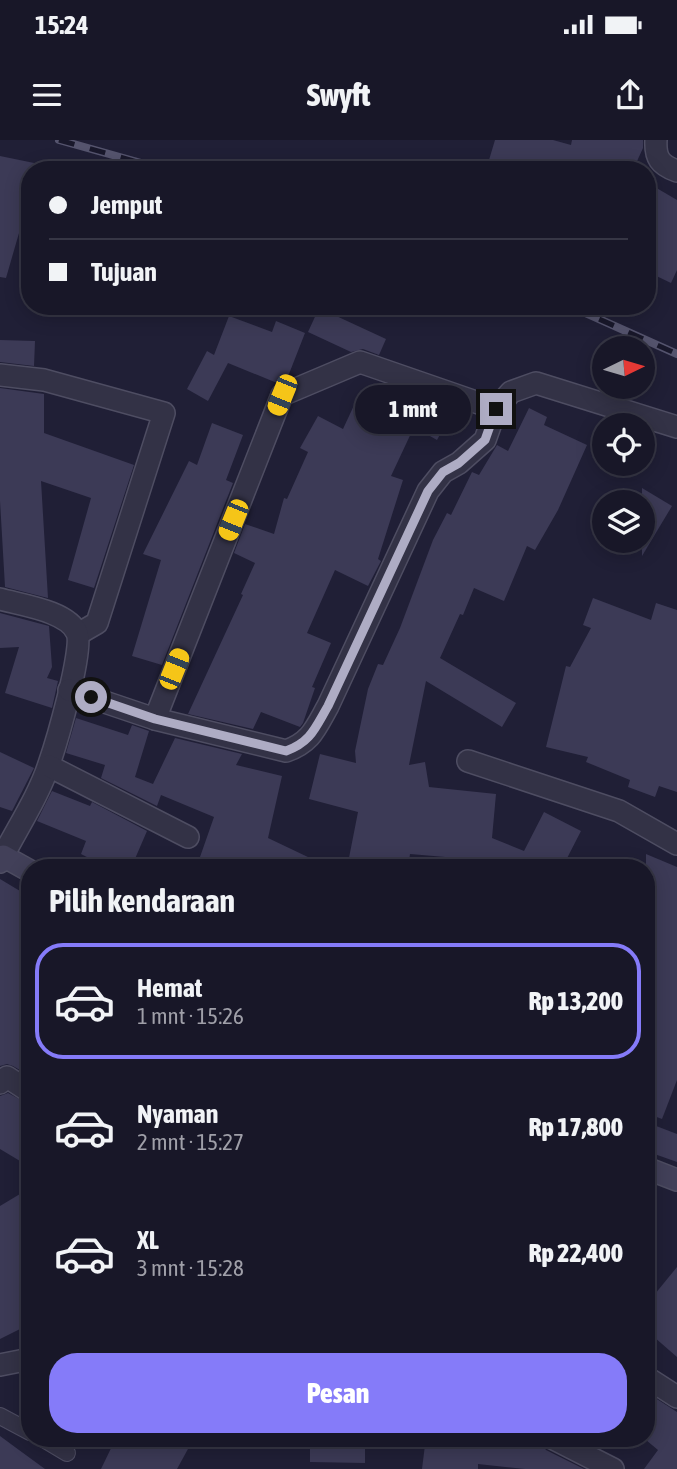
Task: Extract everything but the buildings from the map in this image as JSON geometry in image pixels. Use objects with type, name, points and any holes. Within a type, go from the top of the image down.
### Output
[{"type":"main road","points":[[2,859],[21,867]]},
{"type":"main road","points":[[655,1171],[677,1180]]},
{"type":"street","points":[[656,140],[655,153],[663,166],[677,171]]},
{"type":"street","points":[[155,719],[282,395],[360,362],[496,409]]},
{"type":"street","points":[[0,375],[44,380],[164,413],[97,623],[78,634]]},
{"type":"street","points":[[69,690],[155,719],[286,751],[301,746],[328,706],[428,491],[443,472],[459,463],[485,440],[496,409],[511,392],[536,383],[677,427]]},
{"type":"street","points":[[0,599],[49,611],[70,622],[78,634],[78,655],[49,766],[2,859]]},
{"type":"street","points":[[468,761],[619,811],[677,844]]},
{"type":"street","points":[[49,766],[188,837]]},
{"type":"street","points":[[0,1083],[7,1077],[21,1086]]},
{"type":"street","points":[[0,1365],[21,1361]]},
{"type":"street","points":[[655,1383],[677,1397]]},
{"type":"street","points":[[570,1447],[613,1469]]},
{"type":"lane","points":[[0,1416],[21,1427]]},
{"type":"lane","points":[[58,1447],[67,1452]]},
{"type":"railway","points":[[59,140],[134,161]]},
{"type":"railway","points":[[590,315],[677,354]]},
{"type":"route","points":[[91,697],[155,719],[286,751],[301,746],[328,706],[428,491],[443,472],[459,463],[485,440],[496,409]]}]
